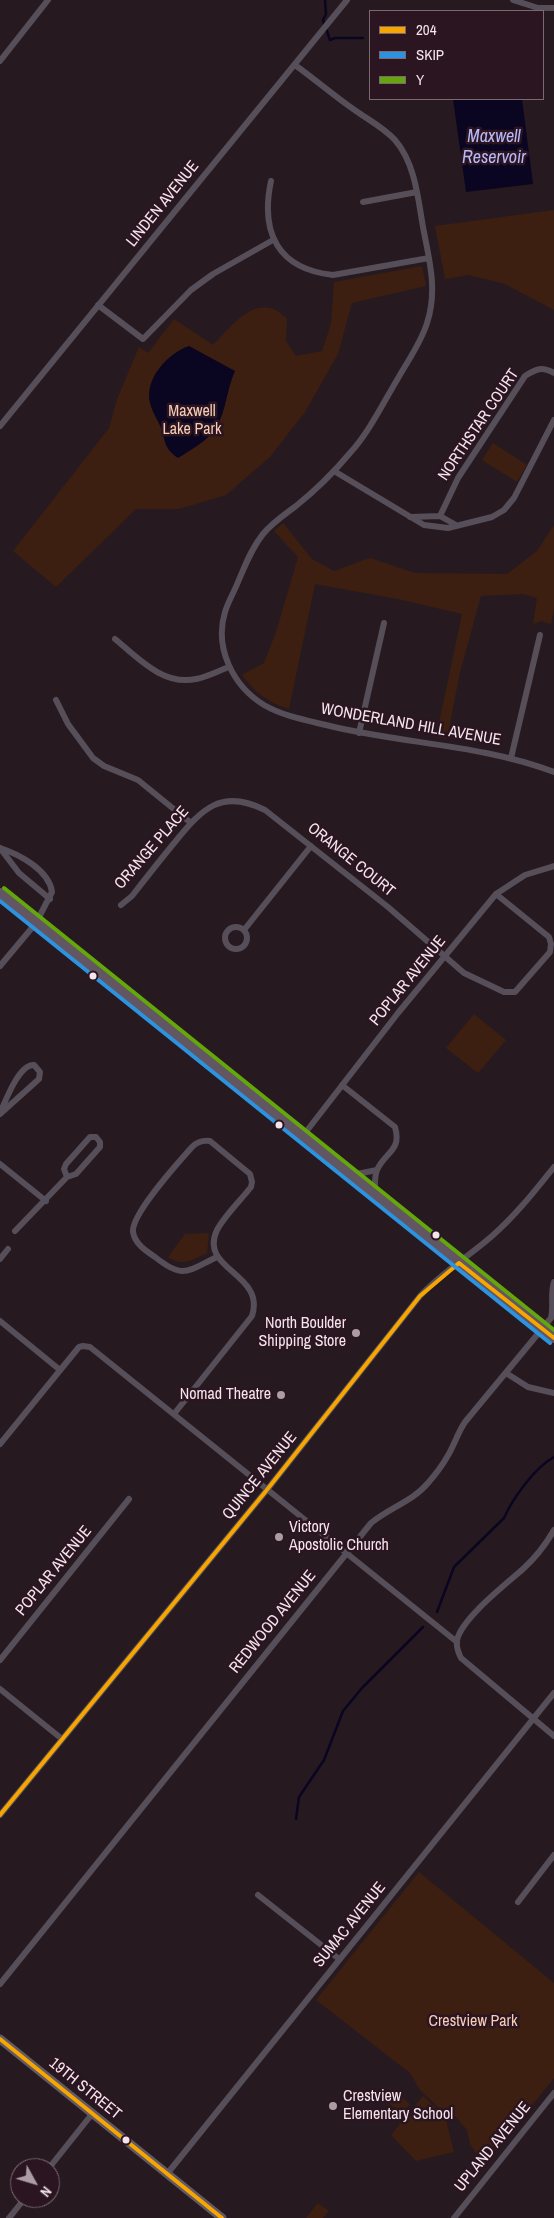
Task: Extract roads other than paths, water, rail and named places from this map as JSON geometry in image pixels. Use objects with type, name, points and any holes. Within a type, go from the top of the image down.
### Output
[{"type":"main road","points":[[0,893],[458,1263],[554,1338]]},
{"type":"street","points":[[0,60],[48,0]]},
{"type":"street","name":"LINDEN AVENUE","points":[[0,426],[296,65],[347,0]]},
{"type":"street","points":[[513,0],[523,4],[553,9]]},
{"type":"street","name":"WONDERLAND HILL AVENUE","points":[[296,65],[386,131],[404,152],[411,169],[434,289],[431,311],[426,326],[367,432],[334,472],[312,493],[274,523],[262,535],[250,553],[225,612],[222,625],[224,652],[229,667],[238,681],[264,705],[282,714],[359,733],[486,752],[554,772]]},
{"type":"street","points":[[271,182],[267,212],[273,240],[290,260],[300,267],[318,274],[333,275],[429,258]]},
{"type":"street","points":[[363,202],[416,192]]},
{"type":"street","points":[[98,306],[143,340],[191,290],[236,259],[273,240]]},
{"type":"street","name":"NORTHSTAR COURT","points":[[440,516],[458,478],[525,376],[536,369],[543,368],[554,373]]},
{"type":"street","points":[[334,472],[429,527],[448,528],[492,517],[504,510],[514,498],[554,420]]},
{"type":"street","points":[[409,517],[440,516],[456,525]]},
{"type":"street","points":[[359,733],[384,623]]},
{"type":"street","points":[[511,758],[540,635]]},
{"type":"street","points":[[115,639],[151,668],[170,678],[197,679],[229,667]]},
{"type":"street","points":[[56,700],[68,724],[92,758],[104,766],[138,780],[191,822]]},
{"type":"street","name":"ORANGE PLACE","points":[[121,905],[132,896],[191,822],[206,809],[219,803],[233,801]]},
{"type":"street","name":"ORANGE COURT","points":[[233,801],[254,804],[265,810],[388,907],[464,973],[504,992],[515,992],[550,952],[551,944],[549,937],[496,894]]},
{"type":"street","points":[[244,930],[311,846]]},
{"type":"street","points":[[0,848],[19,873],[50,899]]},
{"type":"street","points":[[0,848],[15,852],[48,879],[52,892],[36,923],[0,966]]},
{"type":"street","name":"POPLAR AVENUE","points":[[302,1137],[496,894],[525,875],[554,866]]},
{"type":"street","points":[[30,1064],[34,1064],[40,1072],[39,1079],[0,1113],[22,1069],[30,1064]]},
{"type":"street","points":[[342,1085],[395,1128],[397,1134],[396,1146],[377,1170],[350,1176]]},
{"type":"street","points":[[15,1231],[46,1201],[66,1177],[76,1174],[97,1152],[100,1142],[96,1137],[90,1137],[86,1140],[66,1164],[64,1168],[66,1177]]},
{"type":"street","points":[[174,1414],[252,1316],[256,1306],[255,1298],[249,1287],[217,1257],[214,1246],[217,1230],[252,1182],[247,1171],[210,1141],[196,1143],[186,1154],[136,1216],[134,1234],[141,1246],[171,1270],[178,1272],[185,1271],[217,1257]]},
{"type":"street","points":[[0,1164],[46,1201]]},
{"type":"street","name":"QUINCE AVENUE","points":[[0,1815],[266,1491],[420,1296],[440,1276],[504,1226],[554,1167]]},
{"type":"street","points":[[375,1196],[377,1170]]},
{"type":"street","points":[[0,1259],[8,1249]]},
{"type":"street","name":"REDWOOD AVENUE","points":[[0,1984],[347,1553],[378,1517],[416,1494],[428,1483],[448,1456],[457,1434],[551,1318],[554,1282]]},
{"type":"street","points":[[0,1321],[60,1370]]},
{"type":"street","points":[[0,1444],[79,1347],[90,1347],[266,1491],[347,1553],[457,1642]]},
{"type":"street","points":[[506,1373],[528,1387],[554,1393]]},
{"type":"street","name":"POPLAR AVENUE","points":[[0,1660],[128,1499]]},
{"type":"street","points":[[554,1530],[540,1550],[523,1568],[493,1593],[462,1630],[457,1642],[461,1658],[554,1736]]},
{"type":"street","points":[[0,1689],[62,1739]]},
{"type":"street","name":"SUMAC AVENUE","points":[[167,2174],[554,1693]]},
{"type":"street","points":[[518,1902],[554,1855]]},
{"type":"street","points":[[258,1895],[339,1960]]},
{"type":"street","name":"19TH STREET","points":[[0,2039],[222,2218]]},
{"type":"street","name":"UPLAND AVENUE","points":[[454,2218],[554,2094]]},
{"type":"street","points":[[57,2158],[92,2114]]},
{"type":"street","points":[[9,2218],[17,2208]]},
{"type":"water","name":"Maxwell Reservoir","points":[[453,100],[522,100],[533,184],[466,192]]},
{"type":"water","points":[[189,346],[235,371],[220,420],[214,431],[205,440],[178,458],[166,445],[150,403],[149,394],[154,376],[159,368],[173,354]]},
{"type":"waterway","points":[[325,0],[326,14],[323,20],[330,40],[335,38],[363,38]]},
{"type":"waterway","points":[[437,1612],[454,1567],[504,1518],[513,1501],[532,1475],[554,1457]]},
{"type":"waterway","points":[[296,1819],[299,1797],[324,1760],[343,1711],[362,1688],[423,1627]]},
{"type":"place","name":"North Boulder Shipping Store","points":[[356,1333]]},
{"type":"place","name":"Nomad Theatre","points":[[281,1395]]},
{"type":"place","name":"Victory Apostolic Church","points":[[279,1537]]},
{"type":"place","name":"Crestview Elementary School","points":[[333,2106]]},
{"type":"park label","name":"Maxwell Lake Park","points":[[192,421]]},
{"type":"park label","name":"Crestview Park","points":[[473,2022]]}]
